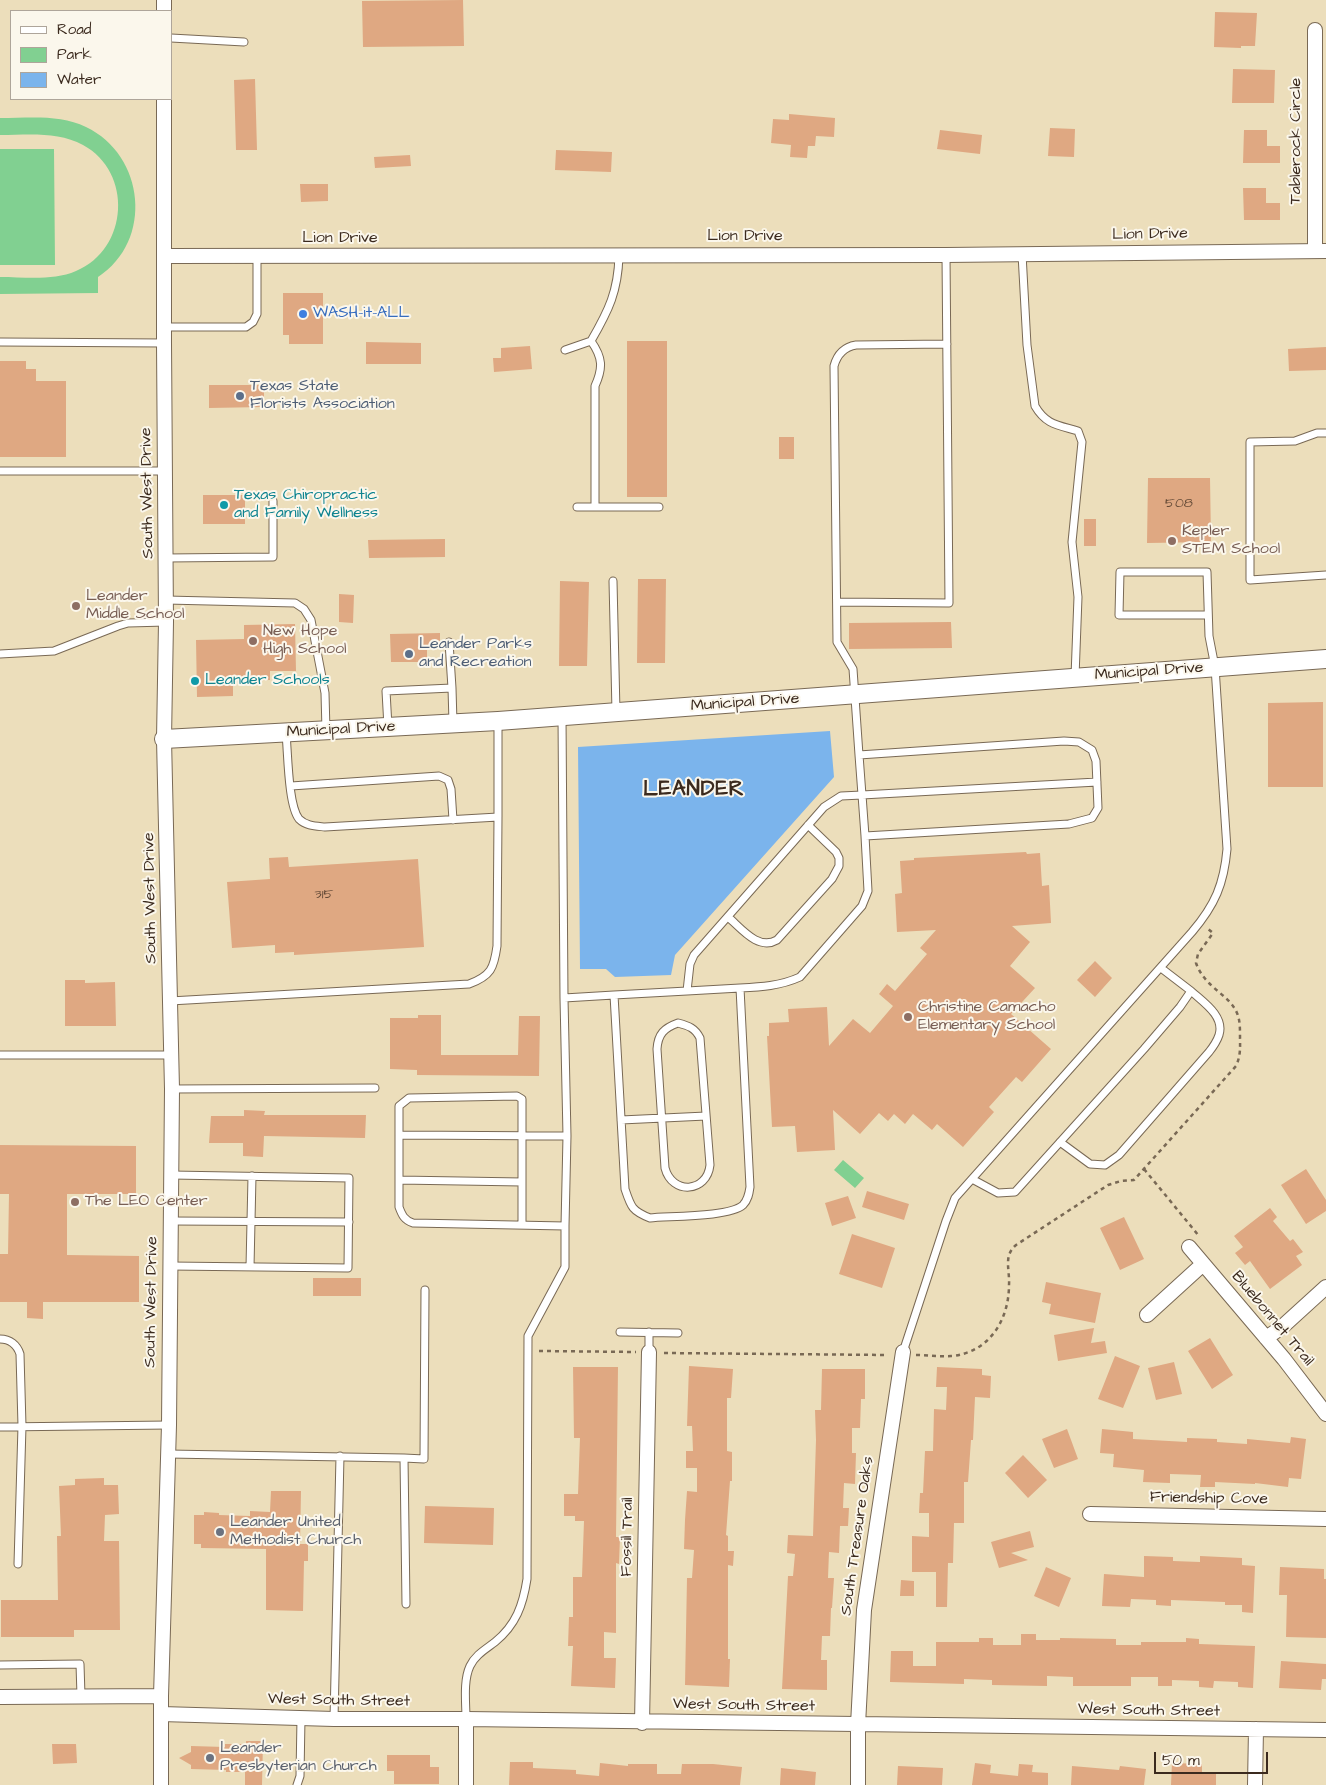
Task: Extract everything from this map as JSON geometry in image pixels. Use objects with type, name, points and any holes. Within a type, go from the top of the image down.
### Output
[{"type":"street","name":"Tablerock Circle","points":[[1315,30],[1320,251]]},
{"type":"street","name":"South West Drive","points":[[161,1785],[161,1696],[169,1425],[172,1089],[164,739],[166,558],[164,100]]},
{"type":"street","name":"Lion Drive","points":[[164,256],[946,255],[1320,251]]},
{"type":"street","name":"Municipal Drive","points":[[164,739],[286,734],[498,721],[1326,659]]},
{"type":"street","name":"Bluebonnet Trail","points":[[1189,1247],[1266,1338],[1326,1414]]},
{"type":"street","points":[[1147,1315],[1204,1264]]},
{"type":"street","points":[[1266,1338],[1282,1327],[1326,1287]]},
{"type":"street","name":"Fossil Trail","points":[[642,1722],[649,1352]]},
{"type":"street","name":"South Treasure Oaks","points":[[858,1785],[858,1725],[864,1610],[903,1354]]},
{"type":"street","name":"Friendship Cove","points":[[1090,1514],[1326,1519]]},
{"type":"street","points":[[0,1697],[161,1696]]},
{"type":"street","name":"West South Street","points":[[162,1714],[334,1719],[1326,1730]]},
{"type":"street","points":[[466,1719],[466,1785]]},
{"type":"street","points":[[1256,1729],[1256,1785]]},
{"type":"lane","points":[[172,38],[244,42]]},
{"type":"lane","points":[[1022,254],[1027,346],[1035,406],[1053,424],[1078,431],[1082,442],[1072,542],[1078,597],[1075,678]]},
{"type":"lane","points":[[837,602],[949,603],[946,255]]},
{"type":"lane","points":[[164,327],[232,328],[246,327],[254,322],[258,314],[257,256]]},
{"type":"lane","points":[[565,350],[592,341],[615,293],[618,282],[619,256]]},
{"type":"lane","points":[[592,341],[599,352],[601,363],[600,374],[595,386],[594,507]]},
{"type":"lane","points":[[0,342],[164,343]]},
{"type":"lane","points":[[564,998],[772,986],[787,983],[800,977],[862,906],[868,891],[853,669],[837,642],[835,361],[846,348],[856,344],[947,344]]},
{"type":"lane","points":[[1326,433],[1317,433],[1295,442],[1250,442],[1250,580],[1326,575]]},
{"type":"lane","points":[[0,471],[165,471]]},
{"type":"lane","points":[[166,558],[273,557],[273,501]]},
{"type":"lane","points":[[577,508],[659,507]]},
{"type":"lane","points":[[903,1354],[950,1207],[955,1198],[1161,968],[1206,916],[1215,900],[1225,867],[1227,849],[1215,667],[1209,636],[1208,572],[1120,572],[1120,616],[1208,616]]},
{"type":"lane","points":[[613,581],[616,712]]},
{"type":"lane","points":[[166,600],[295,603],[304,609],[311,620],[325,693],[326,731]]},
{"type":"lane","points":[[0,654],[54,651],[128,623],[166,622]]},
{"type":"lane","points":[[450,642],[453,724]]},
{"type":"lane","points":[[388,728],[386,691],[452,688]]},
{"type":"lane","points":[[466,1719],[467,1676],[470,1665],[477,1656],[506,1632],[515,1621],[525,1593],[527,1579],[528,1336],[565,1267],[567,1136],[562,716]]},
{"type":"lane","points":[[170,1001],[469,984],[482,979],[491,971],[497,946],[498,721]]},
{"type":"lane","points":[[286,734],[293,806],[300,819],[309,825],[325,827],[498,817]]},
{"type":"lane","points":[[859,755],[1064,741],[1079,742],[1092,750],[1096,762],[1098,782],[1098,808],[1092,818],[1069,824],[865,836]]},
{"type":"lane","points":[[291,786],[439,776],[448,780],[451,789],[453,820]]},
{"type":"lane","points":[[687,991],[690,964],[694,955],[824,807],[840,796],[1098,782]]},
{"type":"lane","points":[[728,916],[755,940],[761,943],[772,942],[832,879],[839,866],[839,858],[836,852],[808,825]]},
{"type":"lane","points":[[1060,1142],[1090,1164],[1105,1165],[1119,1155],[1209,1052],[1219,1036],[1221,1026],[1215,1013],[1191,991],[1161,968]]},
{"type":"lane","points":[[614,996],[625,1189],[630,1207],[650,1218],[727,1213],[742,1206],[748,1198],[750,1187],[740,988]]},
{"type":"lane","points":[[972,1179],[998,1193],[1015,1192],[1156,1035],[1191,991]]},
{"type":"lane","points":[[678,1024],[688,1026],[696,1031],[700,1038],[710,1165],[709,1173],[705,1180],[698,1186],[680,1186],[672,1182],[668,1175],[662,1118],[658,1040],[662,1031],[669,1026],[678,1024]]},
{"type":"lane","points":[[0,1054],[171,1055]]},
{"type":"lane","points":[[172,1089],[375,1088]]},
{"type":"lane","points":[[522,1226],[522,1099],[517,1096],[409,1098],[399,1106],[399,1207],[407,1221],[413,1223],[522,1226],[565,1226]]},
{"type":"lane","points":[[621,1120],[706,1116]]},
{"type":"lane","points":[[399,1135],[567,1136]]},
{"type":"lane","points":[[170,1266],[348,1268],[349,1178],[171,1175]]},
{"type":"lane","points":[[250,1267],[252,1176]]},
{"type":"lane","points":[[399,1180],[522,1182]]},
{"type":"lane","points":[[171,1221],[348,1222]]},
{"type":"lane","points":[[168,1454],[424,1459],[425,1290]]},
{"type":"lane","points":[[620,1332],[678,1333]]},
{"type":"lane","points":[[649,1332],[649,1352]]},
{"type":"lane","points":[[0,1339],[6,1339],[17,1347],[20,1354],[22,1426],[18,1564]]},
{"type":"lane","points":[[0,1427],[169,1425]]},
{"type":"lane","points":[[334,1719],[340,1456]]},
{"type":"lane","points":[[404,1458],[406,1604]]},
{"type":"lane","points":[[0,1665],[80,1664],[81,1696]]},
{"type":"lane","points":[[297,1785],[300,1776],[301,1718]]},
{"type":"path","points":[[545,1351],[951,1356],[971,1352],[986,1342],[998,1327],[1005,1310],[1009,1285],[1008,1262],[1010,1250],[1108,1185],[1120,1181],[1134,1180],[1236,1066],[1240,1056],[1238,1014],[1234,1007],[1204,979],[1196,963],[1198,954],[1213,933]]},
{"type":"path","points":[[1144,1169],[1200,1238]]},
{"type":"green space","points":[[0,118],[55,118],[76,123],[106,140],[121,157],[130,177],[135,199],[134,221],[128,242],[116,261],[98,277],[98,293],[0,294],[0,277],[39,278],[58,276],[76,271],[94,260],[106,246],[115,229],[118,210],[117,191],[110,173],[99,157],[83,145],[63,138],[42,135],[0,135]]},
{"type":"green space","points":[[0,149],[54,149],[55,265],[0,265]]},
{"type":"green space","points":[[843,1160],[864,1178],[855,1188],[834,1170]]},
{"type":"water","points":[[830,731],[834,777],[675,955],[671,975],[615,977],[606,969],[580,969],[578,747]]},
{"type":"building","points":[[463,0],[464,46],[363,47],[362,1]]},
{"type":"building","points":[[1215,12],[1257,13],[1255,46],[1241,46],[1241,48],[1214,47]]},
{"type":"building","points":[[1233,69],[1275,70],[1274,103],[1232,103]]},
{"type":"building","points":[[255,79],[257,150],[236,150],[234,80]]},
{"type":"building","points":[[789,114],[835,118],[834,137],[816,136],[815,146],[808,146],[807,158],[790,157],[791,145],[771,143],[773,119],[789,120]]},
{"type":"building","points":[[1050,128],[1075,129],[1074,157],[1048,156]]},
{"type":"building","points":[[940,130],[982,135],[980,154],[937,149]]},
{"type":"building","points":[[1244,130],[1267,130],[1267,146],[1280,146],[1280,163],[1243,163]]},
{"type":"building","points":[[556,150],[612,152],[611,172],[555,170]]},
{"type":"building","points":[[410,155],[411,166],[375,168],[374,157]]},
{"type":"building","points":[[300,184],[328,184],[328,201],[301,202]]},
{"type":"building","points":[[1243,188],[1266,188],[1266,203],[1280,203],[1280,220],[1244,220]]},
{"type":"building","name":"WASH-it-ALL","points":[[283,293],[323,293],[323,344],[289,344],[289,335],[283,335]]},
{"type":"building","points":[[627,341],[667,341],[667,497],[627,497]]},
{"type":"building","points":[[366,342],[421,343],[421,364],[366,364]]},
{"type":"building","points":[[530,346],[532,369],[494,372],[493,358],[501,358],[501,348]]},
{"type":"building","points":[[1326,347],[1326,370],[1289,371],[1288,349]]},
{"type":"building","points":[[0,361],[26,361],[26,369],[36,369],[36,381],[66,381],[66,457],[0,457]]},
{"type":"building","name":"Texas State Florists Association","points":[[209,385],[264,385],[264,407],[209,408]]},
{"type":"building","points":[[779,437],[794,437],[794,459],[779,459]]},
{"type":"building","points":[[1148,478],[1210,478],[1211,542],[1147,543]]},
{"type":"building","name":"Texas Chiropractic and Family Wellness","points":[[203,495],[245,495],[245,524],[203,524]]},
{"type":"building","points":[[1084,519],[1096,519],[1096,546],[1084,546]]},
{"type":"building","points":[[445,539],[445,557],[369,558],[368,540]]},
{"type":"building","points":[[638,579],[666,579],[665,663],[637,663]]},
{"type":"building","points":[[560,581],[589,582],[587,666],[559,666]]},
{"type":"building","points":[[339,594],[354,595],[353,623],[339,622]]},
{"type":"building","points":[[951,622],[952,648],[849,649],[849,623]]},
{"type":"building","points":[[295,624],[296,671],[270,671],[270,680],[233,681],[233,696],[197,697],[196,640],[244,639],[244,625]]},
{"type":"building","name":"Leander Parks and Recreation","points":[[440,633],[440,647],[427,647],[427,662],[391,662],[390,634]]},
{"type":"building","points":[[1323,702],[1323,787],[1268,787],[1268,703]]},
{"type":"building","points":[[1026,852],[1027,854],[1040,853],[1042,886],[1049,885],[1051,923],[1012,926],[1030,942],[1010,966],[1035,988],[1011,1014],[1051,1049],[1022,1082],[1016,1077],[989,1107],[994,1112],[963,1147],[937,1124],[932,1130],[913,1114],[905,1124],[894,1114],[888,1121],[879,1113],[860,1134],[833,1110],[835,1150],[797,1152],[795,1126],[772,1127],[767,1036],[769,1036],[769,1023],[789,1022],[788,1009],[827,1007],[829,1046],[853,1019],[870,1033],[893,1006],[879,994],[887,984],[895,991],[927,954],[920,948],[936,930],[897,932],[895,894],[902,893],[900,861],[914,860],[914,858]]},
{"type":"building","points":[[288,857],[289,867],[418,859],[424,947],[294,955],[294,952],[275,953],[275,945],[232,948],[227,882],[270,879],[269,858]]},
{"type":"building","points":[[1095,961],[1112,978],[1095,997],[1077,980]]},
{"type":"building","points":[[65,980],[85,980],[85,983],[115,982],[116,1026],[65,1026]]},
{"type":"building","points":[[418,1015],[441,1015],[441,1055],[518,1055],[519,1016],[540,1016],[539,1076],[417,1075],[417,1070],[390,1069],[390,1018],[418,1018]]},
{"type":"building","points":[[244,1110],[265,1111],[264,1115],[366,1115],[365,1138],[264,1136],[263,1157],[243,1156],[243,1143],[209,1143],[211,1116],[244,1116]]},
{"type":"building","points":[[0,1145],[136,1146],[136,1194],[67,1194],[67,1255],[139,1256],[139,1302],[43,1302],[43,1319],[27,1318],[27,1302],[0,1302],[0,1254],[8,1254],[9,1194],[0,1194]]},
{"type":"building","points":[[1306,1169],[1326,1200],[1326,1211],[1306,1224],[1281,1185]]},
{"type":"building","points":[[867,1191],[909,1204],[904,1220],[862,1207]]},
{"type":"building","points":[[848,1196],[856,1218],[832,1226],[825,1203]]},
{"type":"building","points":[[1270,1208],[1277,1217],[1273,1221],[1290,1241],[1293,1239],[1303,1252],[1296,1256],[1302,1265],[1270,1289],[1250,1261],[1245,1265],[1235,1253],[1243,1247],[1234,1236]]},
{"type":"building","points":[[1124,1217],[1144,1259],[1120,1270],[1100,1228]]},
{"type":"building","points":[[852,1234],[895,1248],[882,1288],[839,1274]]},
{"type":"building","points":[[313,1278],[361,1278],[361,1296],[313,1296]]},
{"type":"building","points":[[1046,1282],[1101,1293],[1095,1323],[1049,1314],[1051,1304],[1042,1302]]},
{"type":"building","points":[[1094,1328],[1091,1343],[1105,1341],[1107,1353],[1058,1361],[1054,1335]]},
{"type":"building","points":[[1210,1338],[1233,1375],[1212,1389],[1188,1351]]},
{"type":"building","points":[[1115,1356],[1140,1366],[1123,1408],[1098,1399]]},
{"type":"building","points":[[1174,1362],[1182,1394],[1156,1400],[1148,1368]]},
{"type":"building","points":[[689,1366],[733,1369],[731,1398],[727,1398],[727,1451],[732,1452],[732,1481],[730,1481],[726,1535],[728,1536],[728,1551],[734,1551],[733,1566],[728,1565],[729,1687],[685,1685],[687,1578],[692,1578],[694,1550],[684,1549],[685,1520],[687,1491],[697,1492],[697,1468],[686,1468],[686,1451],[693,1451],[692,1426],[687,1426]]},
{"type":"building","points":[[573,1367],[618,1367],[616,1537],[620,1537],[619,1564],[616,1563],[616,1633],[604,1632],[604,1658],[616,1658],[615,1688],[571,1686],[573,1646],[568,1646],[569,1617],[573,1617],[573,1577],[582,1577],[584,1521],[575,1521],[575,1516],[564,1516],[564,1494],[578,1494],[580,1438],[574,1438]]},
{"type":"building","points":[[937,1367],[982,1369],[982,1375],[991,1376],[990,1398],[975,1397],[973,1440],[971,1440],[968,1482],[964,1482],[964,1523],[954,1523],[953,1563],[948,1563],[947,1607],[936,1607],[936,1572],[912,1572],[912,1536],[929,1537],[929,1513],[919,1513],[920,1493],[923,1493],[925,1451],[933,1451],[934,1409],[946,1410],[947,1387],[936,1387]]},
{"type":"building","points":[[822,1369],[865,1369],[865,1399],[861,1399],[860,1428],[852,1428],[852,1453],[856,1453],[855,1484],[844,1483],[843,1508],[849,1508],[848,1526],[840,1526],[839,1553],[829,1552],[828,1578],[834,1578],[830,1636],[822,1636],[821,1660],[827,1660],[827,1690],[782,1689],[788,1576],[793,1576],[795,1554],[787,1553],[788,1535],[813,1536],[815,1410],[821,1410]]},
{"type":"building","points":[[1067,1429],[1078,1459],[1054,1468],[1042,1439]]},
{"type":"building","points":[[1102,1429],[1133,1432],[1133,1439],[1187,1442],[1187,1438],[1217,1439],[1217,1442],[1247,1444],[1247,1439],[1290,1443],[1291,1437],[1306,1439],[1301,1479],[1289,1478],[1288,1487],[1255,1483],[1215,1482],[1215,1487],[1200,1487],[1201,1475],[1170,1474],[1170,1483],[1143,1482],[1144,1470],[1113,1467],[1114,1454],[1100,1453]]},
{"type":"building","points":[[1023,1455],[1047,1480],[1028,1498],[1005,1473]]},
{"type":"building","points":[[104,1478],[104,1485],[118,1485],[119,1514],[105,1515],[104,1541],[119,1541],[120,1630],[74,1630],[74,1637],[1,1637],[1,1600],[58,1600],[57,1536],[61,1536],[59,1486],[75,1485],[75,1479]]},
{"type":"building","points":[[271,1491],[301,1491],[300,1544],[308,1544],[308,1561],[304,1561],[303,1611],[266,1610],[266,1549],[201,1548],[201,1544],[194,1544],[194,1515],[204,1515],[204,1512],[219,1513],[219,1515],[250,1516],[250,1511],[270,1512]]},
{"type":"building","points":[[425,1506],[494,1508],[493,1545],[424,1543]]},
{"type":"building","points":[[1030,1531],[1034,1547],[1011,1553],[1028,1560],[999,1568],[991,1542]]},
{"type":"building","points":[[1144,1556],[1173,1557],[1173,1561],[1200,1562],[1200,1556],[1242,1558],[1242,1565],[1255,1566],[1253,1613],[1242,1612],[1242,1605],[1225,1605],[1225,1602],[1171,1600],[1171,1606],[1156,1605],[1156,1600],[1131,1599],[1130,1607],[1102,1606],[1104,1574],[1144,1577]]},
{"type":"building","points":[[1046,1567],[1071,1578],[1059,1607],[1034,1596]]},
{"type":"building","points":[[1280,1567],[1324,1569],[1324,1579],[1326,1579],[1326,1638],[1286,1637],[1287,1595],[1279,1595]]},
{"type":"building","points":[[901,1580],[914,1581],[914,1596],[900,1596]]},
{"type":"building","points":[[1021,1634],[1036,1634],[1036,1640],[1060,1640],[1060,1638],[1116,1639],[1116,1645],[1141,1645],[1141,1642],[1186,1642],[1186,1638],[1199,1639],[1199,1644],[1255,1646],[1253,1688],[1238,1687],[1238,1682],[1214,1681],[1213,1688],[1199,1687],[1199,1681],[1172,1680],[1172,1686],[1158,1686],[1158,1677],[1131,1677],[1131,1686],[1073,1686],[1073,1677],[1047,1676],[1047,1686],[992,1685],[992,1680],[964,1679],[964,1684],[890,1682],[891,1651],[913,1651],[913,1666],[936,1666],[936,1642],[979,1642],[979,1638],[993,1638],[993,1645],[1021,1645]]},
{"type":"building","points":[[1281,1661],[1326,1664],[1326,1679],[1322,1679],[1321,1690],[1279,1688]]},
{"type":"building","points":[[246,1741],[263,1741],[262,1785],[245,1785],[245,1772],[191,1769],[191,1765],[179,1758],[191,1752],[191,1746],[225,1747],[225,1744],[246,1744]]},
{"type":"building","points":[[52,1744],[76,1744],[77,1763],[53,1764]]},
{"type":"building","points":[[387,1755],[430,1755],[430,1767],[439,1767],[439,1784],[394,1784],[394,1771],[387,1771]]},
{"type":"building","points":[[510,1762],[533,1762],[533,1768],[576,1770],[576,1774],[599,1776],[600,1763],[628,1766],[628,1764],[657,1764],[657,1774],[681,1774],[682,1764],[713,1764],[742,1767],[740,1785],[509,1785]]},
{"type":"building","points":[[975,1763],[991,1765],[990,1773],[1018,1776],[1019,1764],[1033,1765],[1032,1772],[1048,1773],[1048,1785],[972,1785]]},
{"type":"building","points":[[1172,1763],[1202,1764],[1202,1773],[1216,1773],[1216,1785],[1171,1785]]},
{"type":"building","points":[[898,1766],[943,1768],[942,1785],[897,1785]]},
{"type":"building","points":[[1072,1766],[1119,1770],[1120,1766],[1146,1769],[1144,1785],[1071,1785]]},
{"type":"building","points":[[781,1768],[816,1772],[815,1785],[780,1785]]},
{"type":"place","name":"WASH-it-ALL","points":[[303,314]]},
{"type":"place","name":"Texas State Florists Association","points":[[240,396]]},
{"type":"place","name":"Texas Chiropractic and Family Wellness","points":[[224,505]]},
{"type":"place","name":"Kepler STEM School","points":[[1172,541]]},
{"type":"place","name":"Leander Middle School","points":[[76,606]]},
{"type":"place","name":"New Hope High School","points":[[253,641]]},
{"type":"place","name":"Leander Parks and Recreation","points":[[409,654]]},
{"type":"place","name":"Leander Schools","points":[[195,681]]},
{"type":"place","name":"Christine Camacho Elementary School","points":[[908,1017]]},
{"type":"place","name":"The LEO Center","points":[[75,1202]]},
{"type":"place","name":"Leander United Methodist Church","points":[[220,1532]]},
{"type":"place","name":"Leander Presbyterian Church","points":[[210,1758]]},
{"type":"district","name":"LEANDER","points":[[694,791]]}]
